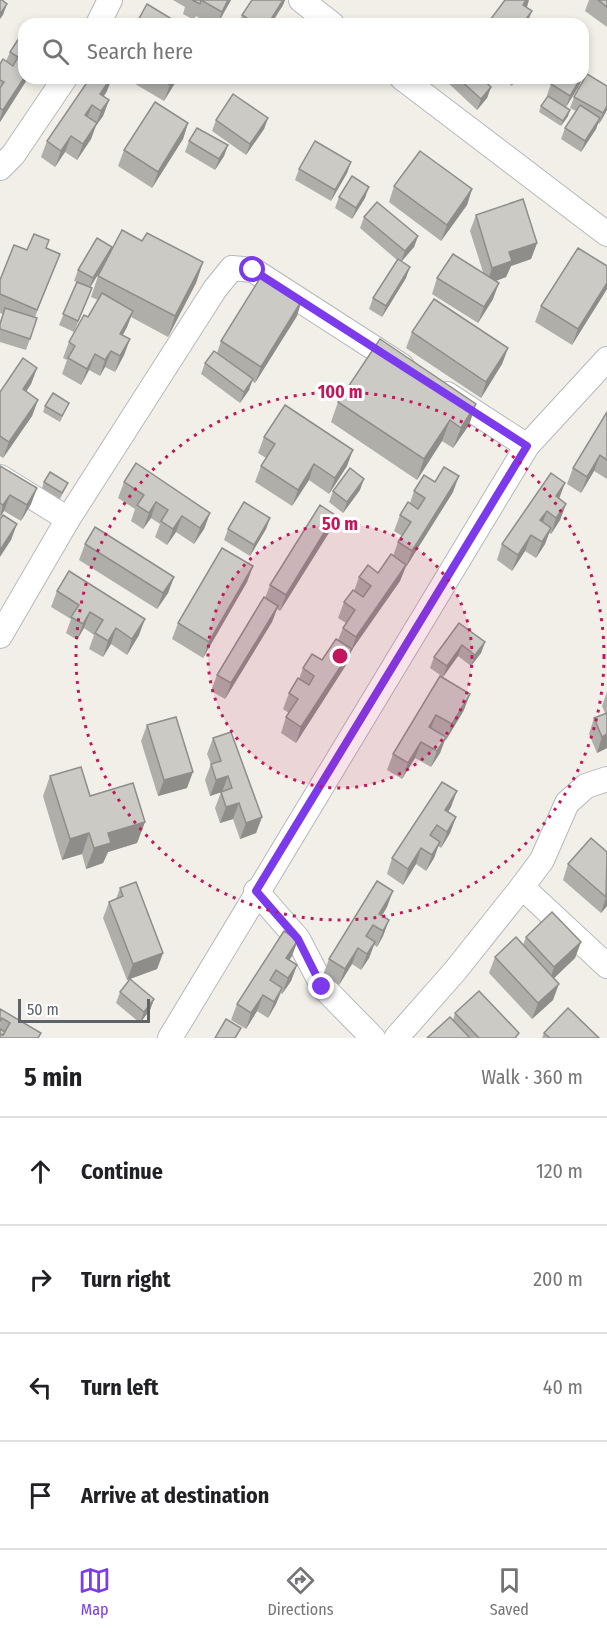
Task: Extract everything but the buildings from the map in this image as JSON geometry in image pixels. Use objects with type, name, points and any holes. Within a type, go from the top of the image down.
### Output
[{"type":"street","points":[[101,18],[110,0]]},
{"type":"street","points":[[301,0],[324,18]]},
{"type":"street","points":[[0,168],[13,155],[61,84]]},
{"type":"street","points":[[410,84],[607,234]]},
{"type":"street","points":[[0,636],[68,519],[215,288],[232,268],[253,270],[527,446]]},
{"type":"street","points":[[170,1038],[256,891],[527,446],[607,358]]},
{"type":"street","points":[[0,477],[68,519]]},
{"type":"street","points":[[396,1038],[455,971],[542,860],[567,803],[586,786],[607,779]]},
{"type":"street","points":[[522,887],[607,966]]},
{"type":"street","points":[[256,891],[298,939],[322,987],[374,1038]]},
{"type":"route","points":[[253,270],[527,446],[256,891],[298,939],[322,987]]}]
